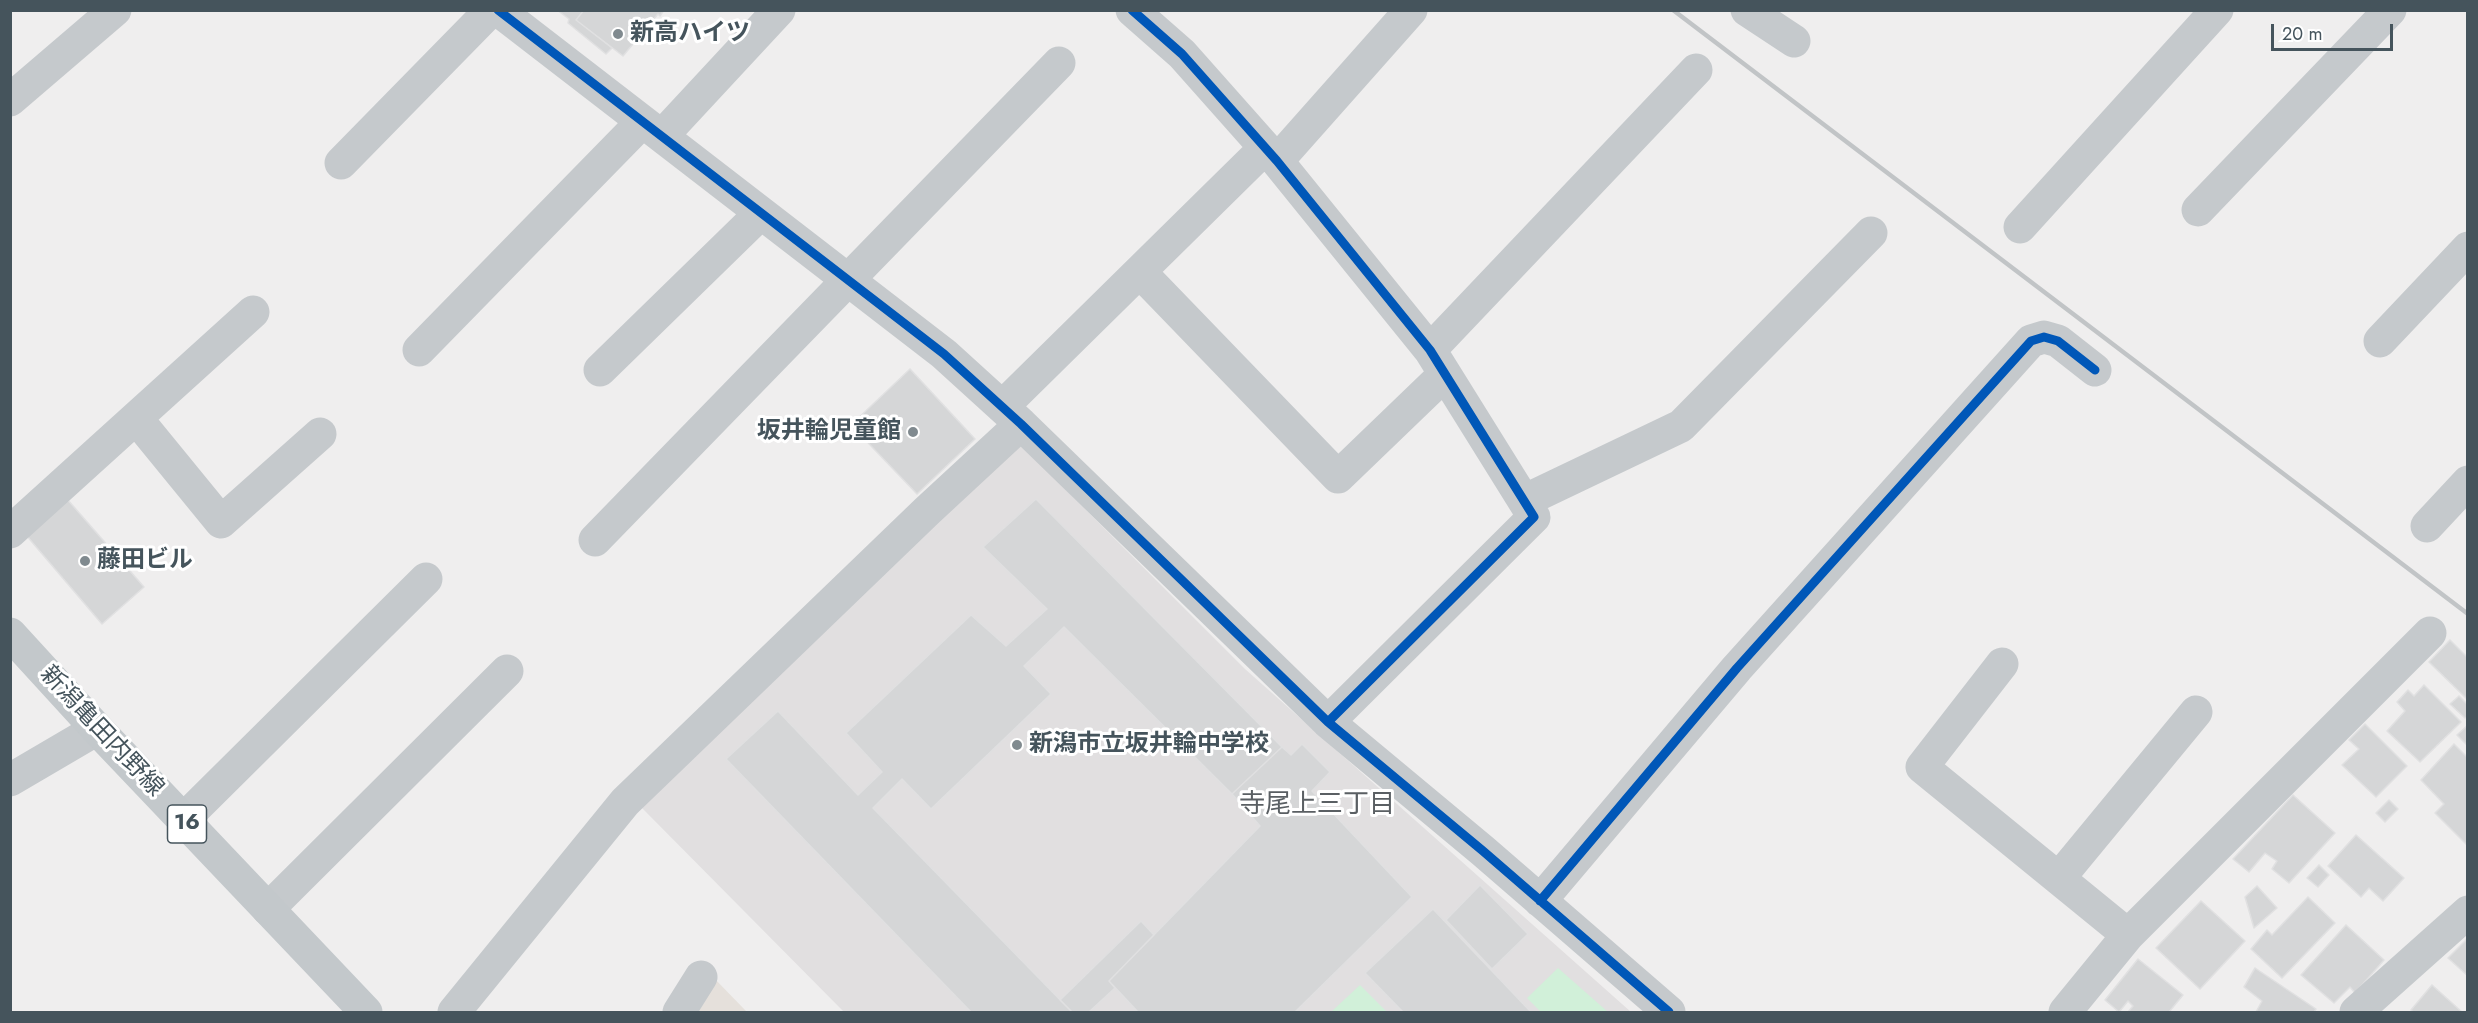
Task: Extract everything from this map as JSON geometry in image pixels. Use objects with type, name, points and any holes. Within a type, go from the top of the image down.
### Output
[{"type":"main road","name":"新潟亀田内野線","points":[[10,634],[366,1012]]},
{"type":"street","points":[[10,100],[115,10]]},
{"type":"street","points":[[341,163],[491,10]]},
{"type":"street","points":[[419,350],[778,10]]},
{"type":"street","points":[[1132,10],[1182,54],[1271,155],[1438,362],[1534,517],[1328,722]]},
{"type":"street","points":[[454,1012],[625,802],[927,511],[1140,272],[1271,155],[1411,10]]},
{"type":"street","points":[[1747,10],[1794,41]]},
{"type":"street","points":[[2020,227],[2217,10]]},
{"type":"street","points":[[2198,210],[2390,10]]},
{"type":"street","points":[[518,16],[652,129],[944,354],[1012,416],[1328,722],[1669,1012]]},
{"type":"street","points":[[595,540],[1059,63]]},
{"type":"street","points":[[1140,272],[1338,477],[1696,70]]},
{"type":"street","points":[[600,370],[761,213]]},
{"type":"street","points":[[1524,501],[1681,426],[1871,233]]},
{"type":"street","points":[[2380,341],[2468,248]]},
{"type":"street","points":[[10,532],[254,312]]},
{"type":"street","points":[[1539,901],[1737,668],[2031,341],[2044,337],[2058,341],[2096,370]]},
{"type":"street","points":[[136,418],[221,522],[320,434]]},
{"type":"street","points":[[2427,526],[2468,482]]},
{"type":"street","points":[[183,820],[426,579]]},
{"type":"street","points":[[2065,1012],[2128,935],[2430,633]]},
{"type":"street","points":[[2002,664],[1922,767],[2128,935]]},
{"type":"street","points":[[268,909],[507,671]]},
{"type":"street","points":[[2059,878],[2196,712]]},
{"type":"street","points":[[10,780],[97,729]]},
{"type":"street","points":[[2356,1012],[2468,912]]},
{"type":"street","points":[[679,1012],[701,977]]},
{"type":"shaded area","name":"新潟市立坂井輪中学校","points":[[1020,444],[1245,669],[1631,1012],[844,1012],[641,807]]},
{"type":"shaded area","points":[[712,976],[747,1012],[690,1012]]},
{"type":"green space","points":[[1558,968],[1608,1012],[1541,1012],[1527,998]]},
{"type":"green space","points":[[1360,985],[1387,1012],[1331,1012]]},
{"type":"building","points":[[557,10],[584,10],[576,20],[612,48],[606,54],[568,23],[569,19]]},
{"type":"building","name":"新高ハイツ","points":[[584,10],[664,10],[660,16],[658,14],[623,56],[576,20]]},
{"type":"building","name":"坂井輪児童館","points":[[910,369],[975,439],[917,494],[851,425]]},
{"type":"building","name":"藤田ビル","points":[[67,499],[144,587],[102,624],[26,535]]},
{"type":"building","points":[[1036,499],[1282,747],[1232,794],[1064,627],[1024,666],[1051,694],[931,809],[902,779],[873,808],[1072,1012],[971,1012],[726,759],[778,711],[858,795],[882,772],[846,733],[971,615],[1006,646],[1047,609],[983,547]]},
{"type":"building","points":[[2450,640],[2468,658],[2468,700],[2429,662]]},
{"type":"building","points":[[2424,685],[2461,722],[2420,762],[2387,731],[2405,711],[2397,702],[2408,690],[2414,696]]},
{"type":"building","points":[[2459,696],[2468,705],[2468,716],[2465,718],[2450,704]]},
{"type":"building","points":[[2365,724],[2407,766],[2376,797],[2342,765],[2359,749],[2349,740]]},
{"type":"building","points":[[2468,725],[2468,746],[2457,735]]},
{"type":"building","points":[[1302,744],[1330,772],[1312,791],[1412,897],[1295,1012],[1138,1012],[1109,981],[1260,826],[1232,794],[1282,747],[1291,755]]},
{"type":"building","points":[[2454,744],[2468,758],[2468,846],[2435,813],[2444,804],[2421,780]]},
{"type":"building","points":[[2293,795],[2335,833],[2289,883],[2272,869],[2277,861],[2265,853],[2249,872],[2233,859]]},
{"type":"building","points":[[2389,800],[2398,809],[2385,822],[2376,813]]},
{"type":"building","points":[[2356,835],[2404,878],[2383,901],[2369,888],[2361,897],[2328,866]]},
{"type":"building","points":[[2319,865],[2329,875],[2318,887],[2307,878]]},
{"type":"building","points":[[1480,885],[1528,934],[1492,969],[1446,920]]},
{"type":"building","points":[[2257,886],[2277,908],[2254,928],[2245,897]]},
{"type":"building","points":[[2308,897],[2335,923],[2282,978],[2251,949],[2267,930],[2272,935]]},
{"type":"building","points":[[2201,901],[2245,941],[2200,989],[2156,948]]},
{"type":"building","points":[[1433,909],[1531,1012],[1403,1012],[1365,973]]},
{"type":"building","points":[[1141,921],[1154,935],[1109,981],[1115,988],[1089,1012],[1072,1012],[1060,1000]]},
{"type":"building","points":[[2346,925],[2384,960],[2355,993],[2350,987],[2334,1003],[2301,975]]},
{"type":"building","points":[[2468,938],[2468,976],[2448,958]]},
{"type":"building","points":[[2138,959],[2183,995],[2169,1012],[2128,1012],[2133,1006],[2128,1001],[2119,1012],[2105,1000]]},
{"type":"building","points":[[2255,968],[2316,1009],[2314,1012],[2256,1012],[2262,1001],[2244,987]]},
{"type":"building","points":[[2432,985],[2462,1012],[2413,1012],[2411,1010]]},
{"type":"railway","points":[[1673,10],[2468,614]]},
{"type":"cycle path","points":[[498,10],[944,354],[1021,424],[1328,722],[1483,851],[1669,1012]]},
{"type":"cycle path","points":[[1132,10],[1182,54],[1277,161],[1430,350],[1534,517],[1328,722]]},
{"type":"cycle path","points":[[1540,901],[1737,668],[2031,341],[2044,337],[2058,341],[2095,370]]},
{"type":"place","name":"新高ハイツ","points":[[618,34]]},
{"type":"place","name":"坂井輪児童館","points":[[913,432]]},
{"type":"place","name":"藤田ビル","points":[[85,561]]},
{"type":"place","name":"新潟市立坂井輪中学校","points":[[1017,745]]},
{"type":"district","name":"寺尾上三丁目","points":[[1317,806]]}]
